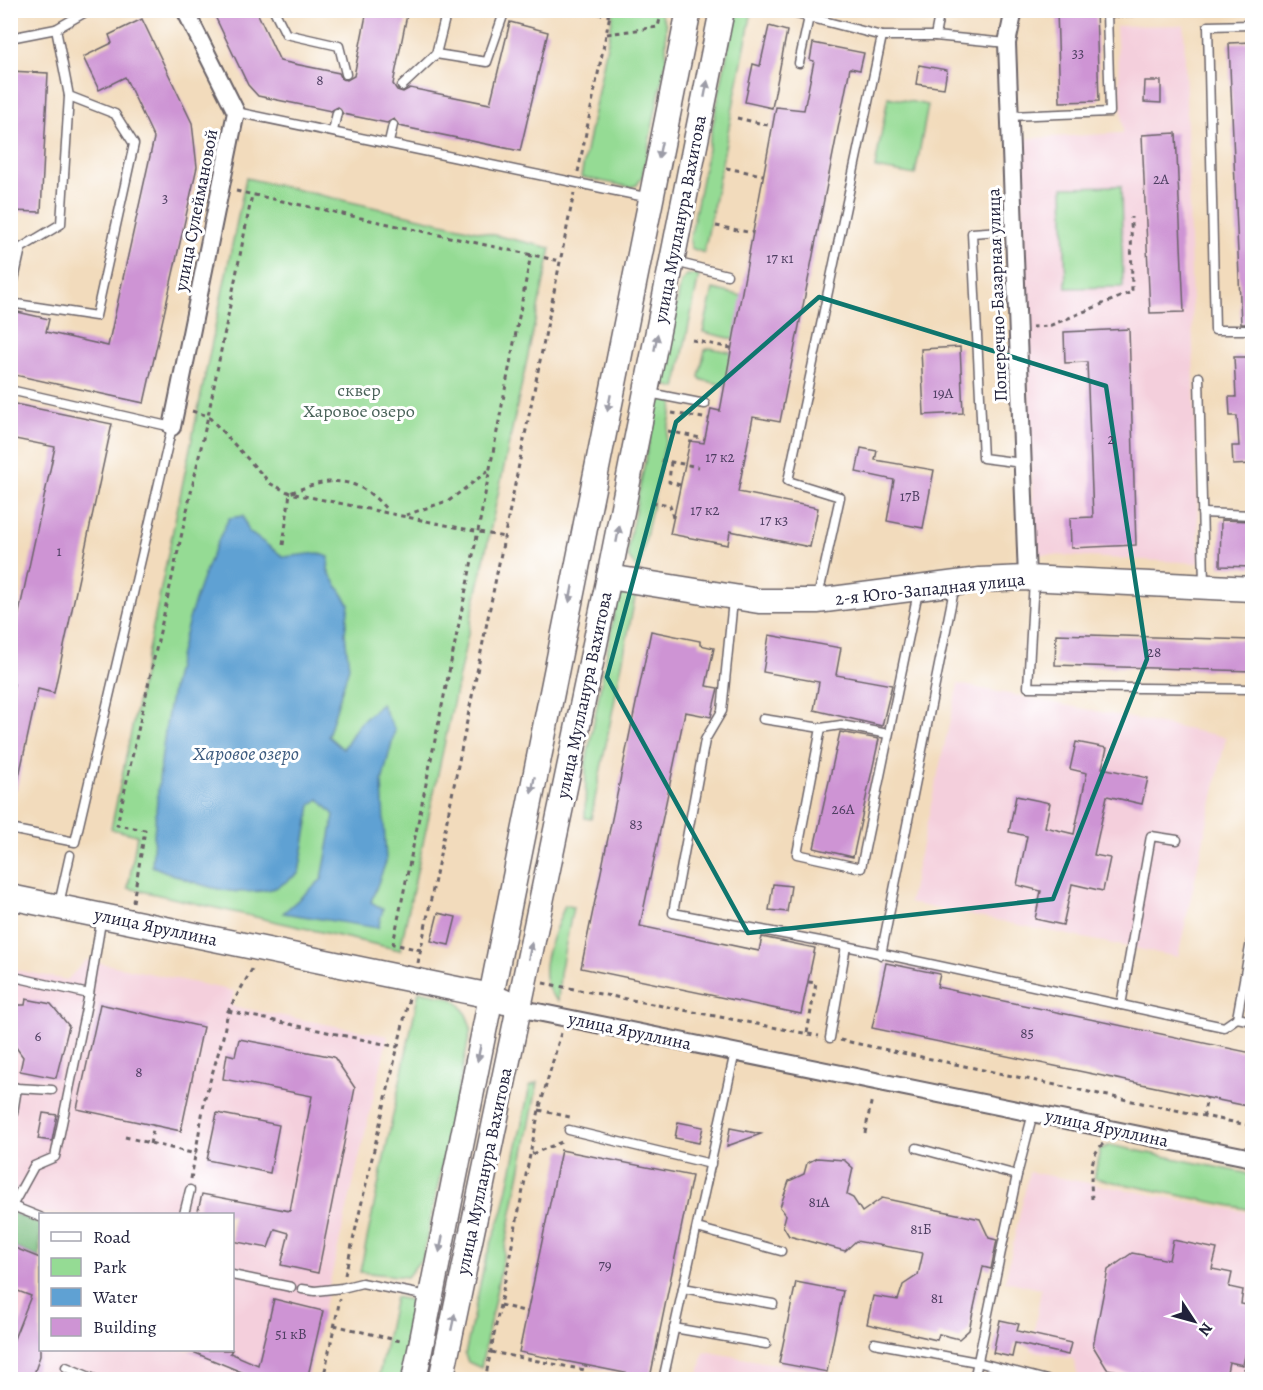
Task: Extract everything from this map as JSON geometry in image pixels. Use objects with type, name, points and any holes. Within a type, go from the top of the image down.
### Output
[{"type":"main road","name":"улица Мулланура Вахитова","points":[[414,1380],[689,10]]},
{"type":"main road","name":"улица Мулланура Вахитова","points":[[441,1378],[609,577],[722,10]]},
{"type":"main road","name":"2-я Юго-Западная улица","points":[[609,577],[759,602],[817,601],[955,584],[1031,578],[1252,589]]},
{"type":"main road","name":"улица Яруллина","points":[[10,897],[491,996],[518,1008]]},
{"type":"street","name":"улица Сулеймановой","points":[[171,427],[236,112],[185,10]]},
{"type":"street","name":"Поперечно-Базарная улица","points":[[1014,10],[1007,43],[1022,463],[1031,578]]},
{"type":"street","name":"улица Яруллина","points":[[518,1008],[1252,1158]]},
{"type":"lane","points":[[274,10],[286,34],[339,46],[346,74]]},
{"type":"lane","points":[[402,86],[436,54],[447,10]]},
{"type":"lane","points":[[436,54],[487,62],[505,10]]},
{"type":"lane","points":[[781,10],[882,36],[934,36],[1007,43]]},
{"type":"lane","points":[[934,36],[940,10]]},
{"type":"lane","points":[[1010,116],[1110,112],[1107,13],[1164,10]]},
{"type":"lane","points":[[10,38],[56,29],[88,11]]},
{"type":"lane","points":[[799,63],[809,18]]},
{"type":"lane","points":[[1252,25],[1208,26],[1215,330],[1252,330]]},
{"type":"lane","points":[[10,298],[21,248],[61,224],[69,96],[56,29]]},
{"type":"lane","points":[[817,601],[840,497],[788,481],[882,36]]},
{"type":"lane","points":[[10,303],[96,316],[134,144],[115,114],[69,96]]},
{"type":"lane","points":[[236,112],[650,198]]},
{"type":"lane","points":[[333,131],[337,113]]},
{"type":"lane","points":[[389,142],[393,125]]},
{"type":"lane","points":[[1014,230],[972,233],[983,458],[1022,463]]},
{"type":"lane","points":[[672,261],[727,275]]},
{"type":"lane","points":[[1199,376],[1204,587]]},
{"type":"lane","points":[[10,390],[171,427],[75,842],[10,829]]},
{"type":"lane","points":[[646,392],[705,404]]},
{"type":"lane","points":[[1202,513],[1252,515]]},
{"type":"lane","points":[[1031,578],[1028,687],[1252,689]]},
{"type":"lane","points":[[881,955],[955,584]]},
{"type":"lane","points":[[822,728],[796,854],[861,868],[919,588]]},
{"type":"lane","points":[[733,598],[722,711],[705,740],[673,913],[846,946],[1224,1027],[1237,1018],[1252,936]]},
{"type":"lane","points":[[763,719],[822,728],[841,724],[888,734]]},
{"type":"lane","points":[[1121,1005],[1151,836],[1177,840]]},
{"type":"lane","points":[[59,907],[70,855]]},
{"type":"lane","points":[[39,1217],[11,1206],[34,1166],[55,1156],[89,994],[102,916]]},
{"type":"lane","points":[[830,1038],[846,946]]},
{"type":"lane","points":[[10,976],[89,994]]},
{"type":"lane","points":[[1237,1018],[1252,1021]]},
{"type":"lane","points":[[663,1380],[735,1052]]},
{"type":"lane","points":[[10,1131],[14,1087],[52,1090]]},
{"type":"lane","points":[[974,1380],[1017,1175],[1033,1113]]},
{"type":"lane","points":[[569,1130],[711,1164]]},
{"type":"lane","points":[[917,1148],[1017,1175]]},
{"type":"lane","points":[[184,1213],[190,1190]]},
{"type":"lane","points":[[697,1228],[781,1251]]},
{"type":"lane","points":[[234,1275],[291,1287]]},
{"type":"lane","points":[[302,1289],[315,1291],[362,1283],[430,1296]]},
{"type":"lane","points":[[683,1288],[773,1304]]},
{"type":"lane","points":[[674,1328],[766,1344]]},
{"type":"lane","points":[[874,1343],[977,1362],[1047,1380]]},
{"type":"lane","points":[[66,1367],[97,1380]]},
{"type":"lane","points":[[441,1378],[466,1380]]},
{"type":"path","points":[[580,10],[610,16]]},
{"type":"path","points":[[323,1380],[342,1288],[421,950],[611,10]]},
{"type":"path","points":[[607,34],[658,27],[662,10]]},
{"type":"path","points":[[737,118],[772,126]]},
{"type":"path","points":[[726,168],[763,175]]},
{"type":"path","points":[[220,188],[560,261]]},
{"type":"path","points":[[130,921],[145,830],[117,825],[208,416],[252,195]]},
{"type":"path","points":[[1018,328],[1049,326],[1132,292],[1131,217]]},
{"type":"path","points":[[716,226],[753,233]]},
{"type":"path","points":[[421,950],[393,945],[478,531],[531,254]]},
{"type":"path","points":[[692,340],[731,348]]},
{"type":"path","points":[[176,406],[208,416],[271,484],[291,493],[504,537]]},
{"type":"path","points":[[672,412],[709,419]]},
{"type":"path","points":[[668,431],[705,439]]},
{"type":"path","points":[[661,460],[699,467]]},
{"type":"path","points":[[671,462],[669,482],[680,485]]},
{"type":"path","points":[[405,516],[450,500],[490,469]]},
{"type":"path","points":[[291,493],[315,483],[334,480],[355,484],[374,495],[389,513]]},
{"type":"path","points":[[282,545],[291,493]]},
{"type":"path","points":[[652,502],[670,506],[673,518]]},
{"type":"path","points":[[190,1190],[205,1098],[223,1037],[228,1011],[257,961]]},
{"type":"path","points":[[538,982],[807,1032],[1252,1126]]},
{"type":"path","points":[[807,1032],[816,983],[808,982]]},
{"type":"path","points":[[228,1011],[398,1047]]},
{"type":"path","points":[[485,1380],[539,1110],[561,1033]]},
{"type":"path","points":[[865,1133],[873,1093]]},
{"type":"path","points":[[1203,1117],[1207,1098]]},
{"type":"path","points":[[150,1144],[154,1125]]},
{"type":"path","points":[[124,1137],[196,1154]]},
{"type":"path","points":[[1092,1199],[1090,1178],[1097,1148],[1105,1142]]},
{"type":"path","points":[[500,1305],[528,1312]]},
{"type":"path","points":[[334,1324],[400,1341]]},
{"type":"path","points":[[491,1352],[585,1370],[586,1365]]},
{"type":"path","points":[[1229,1380],[1252,1364]]},
{"type":"highlighted area","points":[[819,297],[1106,386],[1147,659],[1053,899],[748,933],[607,677],[676,422]]},
{"type":"shaded area","points":[[1184,25],[1199,563],[1034,554],[1020,139],[1123,133],[1116,26]]},
{"type":"shaded area","points":[[958,684],[1226,737],[1178,957],[909,903]]},
{"type":"shaded area","points":[[86,960],[234,991],[231,1006],[388,1036],[307,1379],[11,1380],[11,969],[67,980]]},
{"type":"shaded area","points":[[1029,1172],[1252,1213],[1252,1378],[1079,1379],[1073,1359],[1031,1350],[1041,1289],[1005,1281]]},
{"type":"shaded area","points":[[704,1351],[855,1379],[698,1379]]},
{"type":"green space","points":[[614,10],[659,11],[666,24],[666,61],[642,177],[637,185],[630,187],[581,177]]},
{"type":"green space","points":[[744,11],[752,11],[704,253],[691,248],[690,239],[733,24],[736,17]]},
{"type":"green space","points":[[888,97],[928,105],[915,175],[875,168]]},
{"type":"green space","name":"сквер Харовое озеро","points":[[246,178],[551,248],[400,950],[128,888],[137,835],[111,829]]},
{"type":"green space","points":[[1121,186],[1123,287],[1066,288],[1063,187]]},
{"type":"green space","points":[[687,275],[699,275],[676,388],[661,384],[681,282]]},
{"type":"green space","points":[[713,289],[747,297],[738,340],[703,332]]},
{"type":"green space","points":[[710,348],[735,353],[729,386],[702,380],[699,377],[705,350]]},
{"type":"green space","points":[[658,397],[674,400],[639,571],[628,557],[628,546]]},
{"type":"green space","points":[[637,588],[591,819],[585,818],[586,763],[615,610],[622,595]]},
{"type":"green space","points":[[565,905],[573,907],[560,973],[558,1001],[545,980],[545,967],[547,954]]},
{"type":"green space","points":[[419,991],[447,997],[459,1003],[471,1028],[423,1257],[407,1277],[360,1272]]},
{"type":"green space","points":[[538,1082],[481,1368],[468,1362],[465,1355],[485,1261],[503,1210],[530,1086]]},
{"type":"green space","points":[[1110,1145],[1245,1173],[1252,1178],[1252,1210],[1094,1178],[1100,1150]]},
{"type":"green space","points":[[11,1212],[39,1224],[39,1258],[11,1246]]},
{"type":"green space","points":[[395,1297],[410,1300],[414,1305],[402,1379],[378,1380]]},
{"type":"water","name":"Харовое озеро","points":[[243,516],[249,532],[284,557],[318,553],[329,557],[328,571],[349,604],[345,633],[349,667],[328,736],[343,749],[358,725],[381,704],[395,730],[382,782],[386,862],[371,902],[383,909],[378,928],[283,913],[322,879],[334,815],[319,799],[311,805],[299,873],[275,888],[243,892],[227,891],[181,878],[152,866],[159,776],[172,688],[182,644],[210,559],[229,518]]},
{"type":"building","points":[[212,10],[256,10],[280,61],[339,73],[342,79],[347,80],[354,76],[367,10],[408,10],[393,84],[397,90],[403,92],[410,88],[490,104],[510,22],[548,32],[520,151],[399,126],[394,119],[387,123],[343,114],[338,107],[331,111],[258,96],[248,85]]},
{"type":"building","points":[[1057,10],[1096,10],[1099,101],[1060,102]]},
{"type":"building","points":[[142,19],[192,123],[197,167],[144,403],[10,374],[13,311],[49,319],[46,332],[108,346],[154,138],[125,77],[99,90],[83,57],[112,43],[109,35]]},
{"type":"building","points":[[769,26],[787,31],[772,108],[745,102],[753,64],[760,66]]},
{"type":"building","points":[[1252,42],[1252,324],[1241,324],[1229,43]]},
{"type":"building","points":[[813,43],[864,53],[860,70],[850,68],[780,422],[753,417],[738,492],[818,508],[810,547],[730,531],[728,545],[670,534],[690,441],[704,443],[711,409],[720,411],[776,107],[804,110],[814,61],[810,60]]},
{"type":"building","points":[[919,65],[947,70],[944,88],[916,84]]},
{"type":"building","points":[[10,71],[48,73],[41,212],[10,211]]},
{"type":"building","points":[[1145,81],[1161,81],[1161,103],[1144,102]]},
{"type":"building","points":[[1176,133],[1184,312],[1150,313],[1142,135]]},
{"type":"building","points":[[1129,329],[1136,545],[1071,548],[1070,518],[1093,517],[1087,362],[1065,363],[1064,332]]},
{"type":"building","points":[[960,347],[963,413],[924,415],[921,349]]},
{"type":"building","points":[[1234,357],[1252,357],[1252,464],[1233,465],[1232,446],[1239,446],[1237,416],[1230,416],[1229,397],[1236,397]]},
{"type":"building","points":[[10,403],[112,424],[54,693],[38,689],[16,790],[10,790],[10,702],[14,684],[10,683],[10,654],[55,447],[10,438]]},
{"type":"building","points":[[861,448],[877,451],[875,460],[934,470],[923,528],[887,521],[894,480],[856,472]]},
{"type":"building","points":[[1221,520],[1252,521],[1252,567],[1220,566]]},
{"type":"building","points":[[651,631],[700,641],[700,645],[714,648],[706,686],[718,688],[711,717],[685,712],[640,926],[759,951],[762,937],[815,948],[801,1014],[581,968]]},
{"type":"building","points":[[1056,634],[1252,640],[1252,671],[1055,665]]},
{"type":"building","points":[[769,635],[841,648],[836,675],[892,685],[882,726],[814,710],[819,682],[763,672]]},
{"type":"building","points":[[840,732],[879,739],[853,857],[814,848]]},
{"type":"building","points":[[1076,742],[1107,748],[1102,768],[1148,778],[1142,804],[1107,796],[1094,855],[1110,858],[1103,891],[1072,884],[1063,925],[1035,919],[1041,891],[1017,885],[1027,836],[1009,832],[1016,796],[1050,803],[1045,827],[1074,834],[1087,773],[1070,769]]},
{"type":"building","points":[[773,884],[791,886],[787,912],[769,910]]},
{"type":"building","points":[[438,913],[456,917],[449,945],[431,941]]},
{"type":"building","points":[[886,963],[940,974],[937,987],[1252,1053],[1252,1107],[872,1028]]},
{"type":"building","points":[[26,999],[51,1004],[69,1026],[56,1078],[20,1071],[23,1057],[10,1039],[10,1005],[25,1005]]},
{"type":"building","points":[[100,1004],[203,1027],[181,1131],[77,1109]]},
{"type":"building","points":[[239,1039],[334,1057],[355,1088],[318,1273],[281,1265],[289,1233],[275,1229],[268,1248],[234,1241],[234,1213],[197,1213],[202,1194],[290,1211],[312,1096],[223,1079],[227,1054],[235,1056]]},
{"type":"building","points":[[43,1113],[57,1115],[52,1141],[38,1139]]},
{"type":"building","points":[[217,1113],[279,1125],[270,1173],[207,1160]]},
{"type":"building","points":[[678,1122],[703,1127],[699,1143],[675,1138]]},
{"type":"building","points":[[730,1128],[761,1134],[727,1146]]},
{"type":"building","points":[[561,1150],[692,1176],[650,1378],[519,1352]]},
{"type":"building","points":[[817,1158],[844,1160],[853,1168],[847,1195],[853,1198],[862,1212],[882,1198],[980,1219],[989,1238],[997,1240],[991,1269],[983,1267],[969,1330],[959,1339],[939,1334],[937,1340],[867,1324],[873,1296],[898,1300],[903,1285],[918,1275],[923,1253],[856,1241],[845,1251],[789,1236],[783,1226],[786,1215],[780,1207],[789,1181],[804,1174],[807,1163]]},
{"type":"building","points":[[1173,1240],[1217,1249],[1212,1269],[1232,1273],[1229,1287],[1243,1290],[1241,1304],[1252,1306],[1252,1352],[1246,1351],[1243,1365],[1229,1362],[1226,1377],[1212,1374],[1211,1380],[1145,1380],[1146,1376],[1107,1369],[1093,1346],[1108,1270],[1132,1253],[1169,1260]]},
{"type":"building","points":[[10,1246],[39,1258],[40,1356],[32,1380],[10,1380],[10,1349],[31,1296],[10,1288]]},
{"type":"building","points":[[796,1282],[843,1291],[827,1372],[779,1363]]},
{"type":"building","points":[[274,1299],[323,1311],[307,1380],[261,1380],[190,1351],[231,1351],[230,1353],[258,1365]]},
{"type":"building","points":[[1000,1320],[1019,1324],[1017,1331],[1071,1343],[1068,1355],[1015,1343],[1012,1357],[993,1353]]}]
